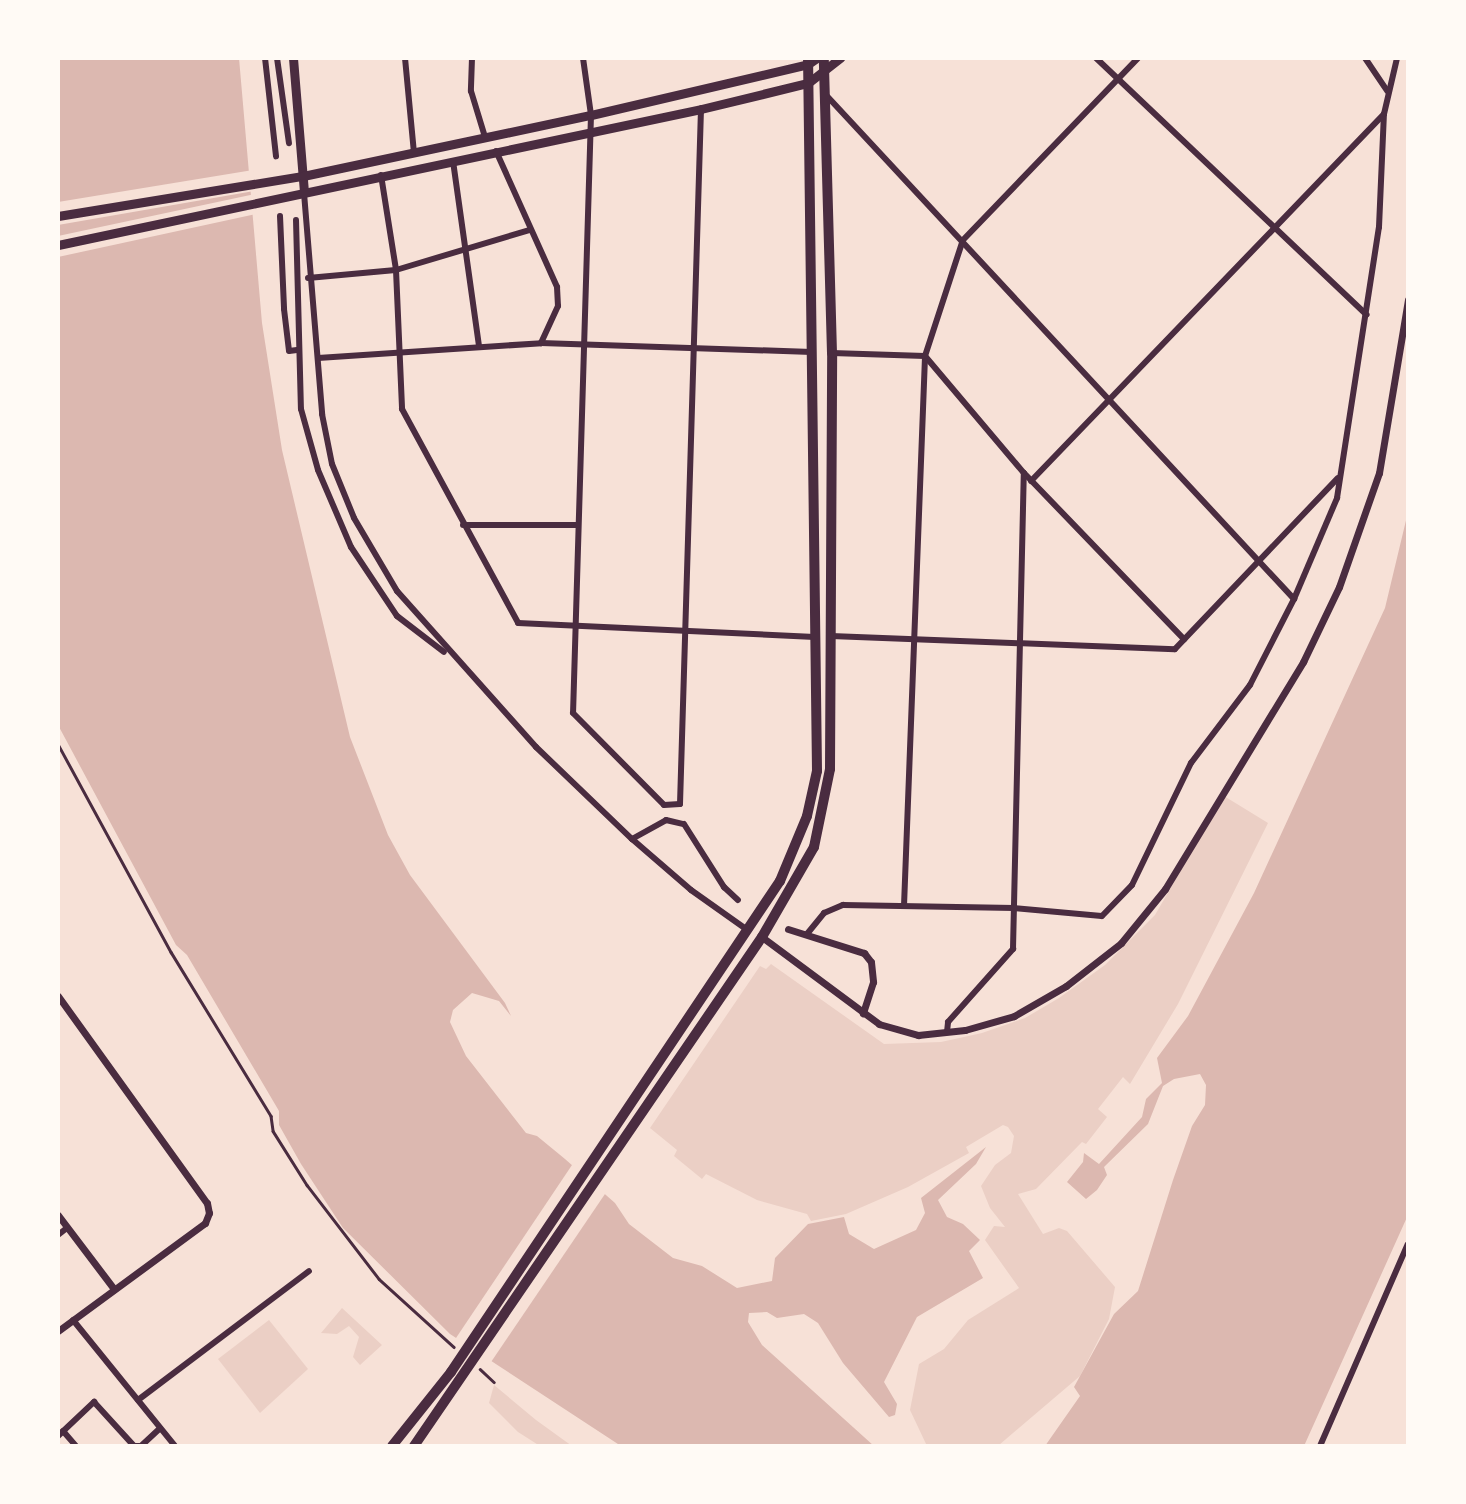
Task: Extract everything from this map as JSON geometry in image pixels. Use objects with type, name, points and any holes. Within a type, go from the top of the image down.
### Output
[{"type":"highway","points":[[414,1446],[462,1382],[762,937],[814,847],[830,769],[832,353],[824,58]]},
{"type":"highway","points":[[392,1446],[451,1373],[780,881],[807,816],[817,771],[808,61]]},
{"type":"main road","points":[[293,58],[304,194]]},
{"type":"main road","points":[[58,216],[303,176],[414,153],[591,115],[817,58]]},
{"type":"main road","points":[[58,244],[304,194],[590,130],[701,109],[808,83],[825,74],[840,58]]},
{"type":"street","points":[[265,58],[276,156]]},
{"type":"street","points":[[277,58],[289,143]]},
{"type":"street","points":[[405,58],[414,153]]},
{"type":"street","points":[[472,58],[471,91],[485,138]]},
{"type":"street","points":[[583,58],[591,115],[573,713],[664,805],[680,804],[701,109]]},
{"type":"street","points":[[1096,58],[1367,315]]},
{"type":"street","points":[[904,906],[925,356],[963,240],[1138,58]]},
{"type":"street","points":[[1365,58],[1387,92]]},
{"type":"street","points":[[807,934],[832,908],[1014,908],[1102,916],[1124,894],[1191,763],[1250,685],[1294,599],[1337,498],[1338,478],[1367,315],[1378,227],[1387,92],[1397,58]]},
{"type":"street","points":[[825,93],[1294,599]]},
{"type":"street","points":[[1031,481],[1384,114]]},
{"type":"street","points":[[496,151],[529,230],[552,268],[558,306],[541,343]]},
{"type":"street","points":[[453,161],[479,345]]},
{"type":"street","points":[[382,175],[396,270],[402,409],[518,623],[816,637]]},
{"type":"street","points":[[304,194],[308,278],[332,464],[354,518],[397,591],[449,655],[632,839],[691,890],[746,929]]},
{"type":"street","points":[[280,216],[284,309],[289,351],[297,350]]},
{"type":"street","points":[[296,220],[297,350],[301,409],[332,509],[397,616],[449,655]]},
{"type":"street","points":[[308,278],[396,270],[529,230]]},
{"type":"street","points":[[762,937],[863,1013],[901,1032],[947,1032],[989,1026],[1066,986],[1121,943],[1165,889],[1303,662],[1359,538],[1379,473],[1408,299]]},
{"type":"street","points":[[318,358],[479,345],[541,343],[812,352]]},
{"type":"street","points":[[832,353],[925,356],[1031,481],[1184,639]]},
{"type":"street","points":[[947,1032],[948,1022],[1008,960],[1013,949],[1024,473]]},
{"type":"street","points":[[831,636],[915,637],[1019,644],[1175,649],[1338,478]]},
{"type":"street","points":[[463,525],[577,525]]},
{"type":"street","points":[[632,839],[666,820],[684,824],[724,887],[738,900]]},
{"type":"street","points":[[788,929],[847,945],[871,962],[873,982],[863,1013]]},
{"type":"street","points":[[58,996],[207,1203],[205,1223],[58,1331]]},
{"type":"street","points":[[58,1215],[114,1289]]},
{"type":"street","points":[[58,1235],[67,1228]]},
{"type":"street","points":[[1320,1446],[1408,1244]]},
{"type":"street","points":[[138,1400],[309,1271]]},
{"type":"street","points":[[74,1320],[175,1446]]},
{"type":"street","points":[[76,1446],[61,1433],[94,1402],[134,1446],[141,1446],[160,1428]]},
{"type":"path","points":[[58,744],[171,952],[323,1210],[379,1279],[458,1350]]},
{"type":"path","points":[[476,1366],[494,1382]]},
{"type":"shaded area","points":[[58,58],[239,58],[262,323],[282,450],[350,737],[388,835],[410,875],[505,1003],[511,1016],[499,1001],[472,993],[453,1010],[450,1022],[466,1056],[526,1133],[537,1136],[565,1159],[615,1203],[629,1224],[673,1258],[702,1266],[737,1288],[772,1281],[775,1258],[808,1224],[844,1217],[849,1234],[874,1249],[916,1230],[925,1213],[921,1198],[986,1147],[976,1164],[938,1200],[947,1217],[963,1224],[980,1240],[969,1251],[983,1278],[917,1317],[884,1382],[897,1404],[895,1415],[889,1417],[843,1363],[818,1323],[804,1314],[777,1318],[767,1312],[749,1313],[748,1322],[762,1345],[874,1446],[621,1446],[450,1334],[343,1228],[301,1164],[279,1125],[279,1111],[187,955],[176,945],[58,725]]},
{"type":"shaded area","points":[[1408,512],[1408,1215],[1304,1446],[1045,1446],[1080,1396],[1074,1387],[1114,1314],[1138,1291],[1192,1126],[1205,1105],[1206,1085],[1200,1074],[1174,1079],[1163,1086],[1148,1124],[1104,1167],[1107,1175],[1097,1190],[1086,1199],[1067,1182],[1083,1162],[1084,1153],[1099,1164],[1142,1117],[1146,1099],[1162,1083],[1157,1058],[1188,1016],[1254,893],[1385,608]]},
{"type":"shaded area","points":[[1224,796],[1268,823],[1178,1004],[1130,1084],[1123,1077],[1098,1109],[1107,1117],[1086,1144],[1082,1142],[1036,1189],[1018,1194],[1043,1234],[1059,1228],[1067,1231],[1115,1287],[1109,1319],[1080,1376],[999,1445],[927,1446],[910,1410],[919,1364],[944,1349],[968,1320],[1019,1288],[985,1240],[994,1226],[1005,1227],[990,1208],[981,1186],[995,1165],[1011,1153],[1014,1136],[1008,1127],[1003,1125],[966,1147],[969,1153],[908,1187],[846,1214],[811,1221],[807,1214],[757,1200],[706,1174],[702,1179],[674,1156],[677,1150],[650,1128],[760,966],[766,969],[771,964],[884,1044],[941,1042],[982,1033],[1025,1018],[1059,998],[1105,965],[1155,915]]},
{"type":"shaded area","points":[[342,1308],[382,1345],[360,1365],[353,1357],[359,1337],[349,1326],[337,1334],[321,1333]]},
{"type":"shaded area","points":[[269,1320],[308,1369],[260,1413],[218,1359]]},
{"type":"shaded area","points":[[494,1385],[572,1446],[540,1446],[518,1432],[489,1403]]},
{"type":"pier","points":[[253,170],[254,191],[58,225],[58,202]]},
{"type":"pier","points":[[255,194],[256,214],[58,257],[58,236]]},
{"type":"pier","points":[[574,1162],[607,1191],[489,1365],[454,1341]]}]
